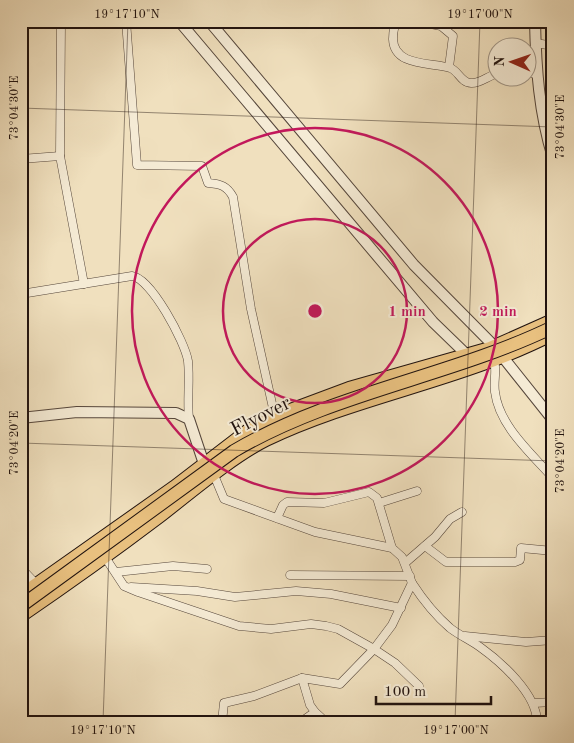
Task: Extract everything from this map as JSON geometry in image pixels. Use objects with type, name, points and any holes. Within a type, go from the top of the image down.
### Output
[{"type":"main road","points":[[21,595],[247,431],[275,416],[349,388],[492,347],[553,320]]},
{"type":"main road","name":"Flyover","points":[[21,606],[234,451],[268,431],[346,399],[518,344],[553,327]]},
{"type":"main road","points":[[21,616],[106,557],[214,475],[266,440],[337,413],[520,351],[553,334]]},
{"type":"street","points":[[61,21],[60,156],[84,284]]},
{"type":"street","points":[[126,21],[137,165],[202,166],[208,183],[223,185],[229,189],[232,197],[251,309],[275,416]]},
{"type":"street","points":[[179,21],[433,322],[451,342],[466,354]]},
{"type":"street","points":[[208,21],[414,265],[492,347],[498,359],[553,420]]},
{"type":"street","points":[[398,21],[392,37],[397,52],[423,64],[453,68],[465,81],[472,84],[486,78]]},
{"type":"street","points":[[415,21],[441,26],[453,36],[449,67]]},
{"type":"street","points":[[535,21],[536,38]]},
{"type":"street","points":[[536,43],[553,46]]},
{"type":"street","points":[[535,88],[553,158]]},
{"type":"street","points":[[21,159],[60,156]]},
{"type":"street","points":[[21,294],[132,276],[144,281],[167,313],[188,360],[189,419],[204,464],[214,475],[224,499],[315,532],[392,548]]},
{"type":"street","points":[[498,359],[495,392],[502,415],[519,439],[553,478]]},
{"type":"street","points":[[21,418],[77,412],[165,412],[176,413],[189,419]]},
{"type":"street","points":[[379,504],[417,491]]},
{"type":"street","points":[[277,518],[283,505],[287,502],[324,502],[369,492],[373,494],[379,504],[392,548],[404,562],[411,580],[433,611],[463,636],[480,647],[501,666],[534,703],[537,722]]},
{"type":"street","points":[[404,562],[425,546],[450,520],[462,512]]},
{"type":"street","points":[[95,543],[124,586],[239,626],[271,629],[311,624],[338,629],[396,663],[418,686]]},
{"type":"street","points":[[425,546],[446,562],[515,562],[520,560],[521,548],[553,551]]},
{"type":"street","points":[[116,572],[173,566],[207,570]]},
{"type":"street","points":[[21,568],[49,597]]},
{"type":"street","points":[[290,575],[411,580]]},
{"type":"street","points":[[222,722],[224,702],[254,696],[302,678],[340,684],[374,649],[392,625],[401,608],[411,580]]},
{"type":"street","points":[[124,586],[198,591],[235,597],[296,591],[331,594],[401,608]]},
{"type":"street","points":[[463,636],[526,642],[553,640]]},
{"type":"street","points":[[302,678],[310,705],[326,722]]},
{"type":"street","points":[[534,703],[553,702]]},
{"type":"street","points":[[301,722],[315,712]]}]
